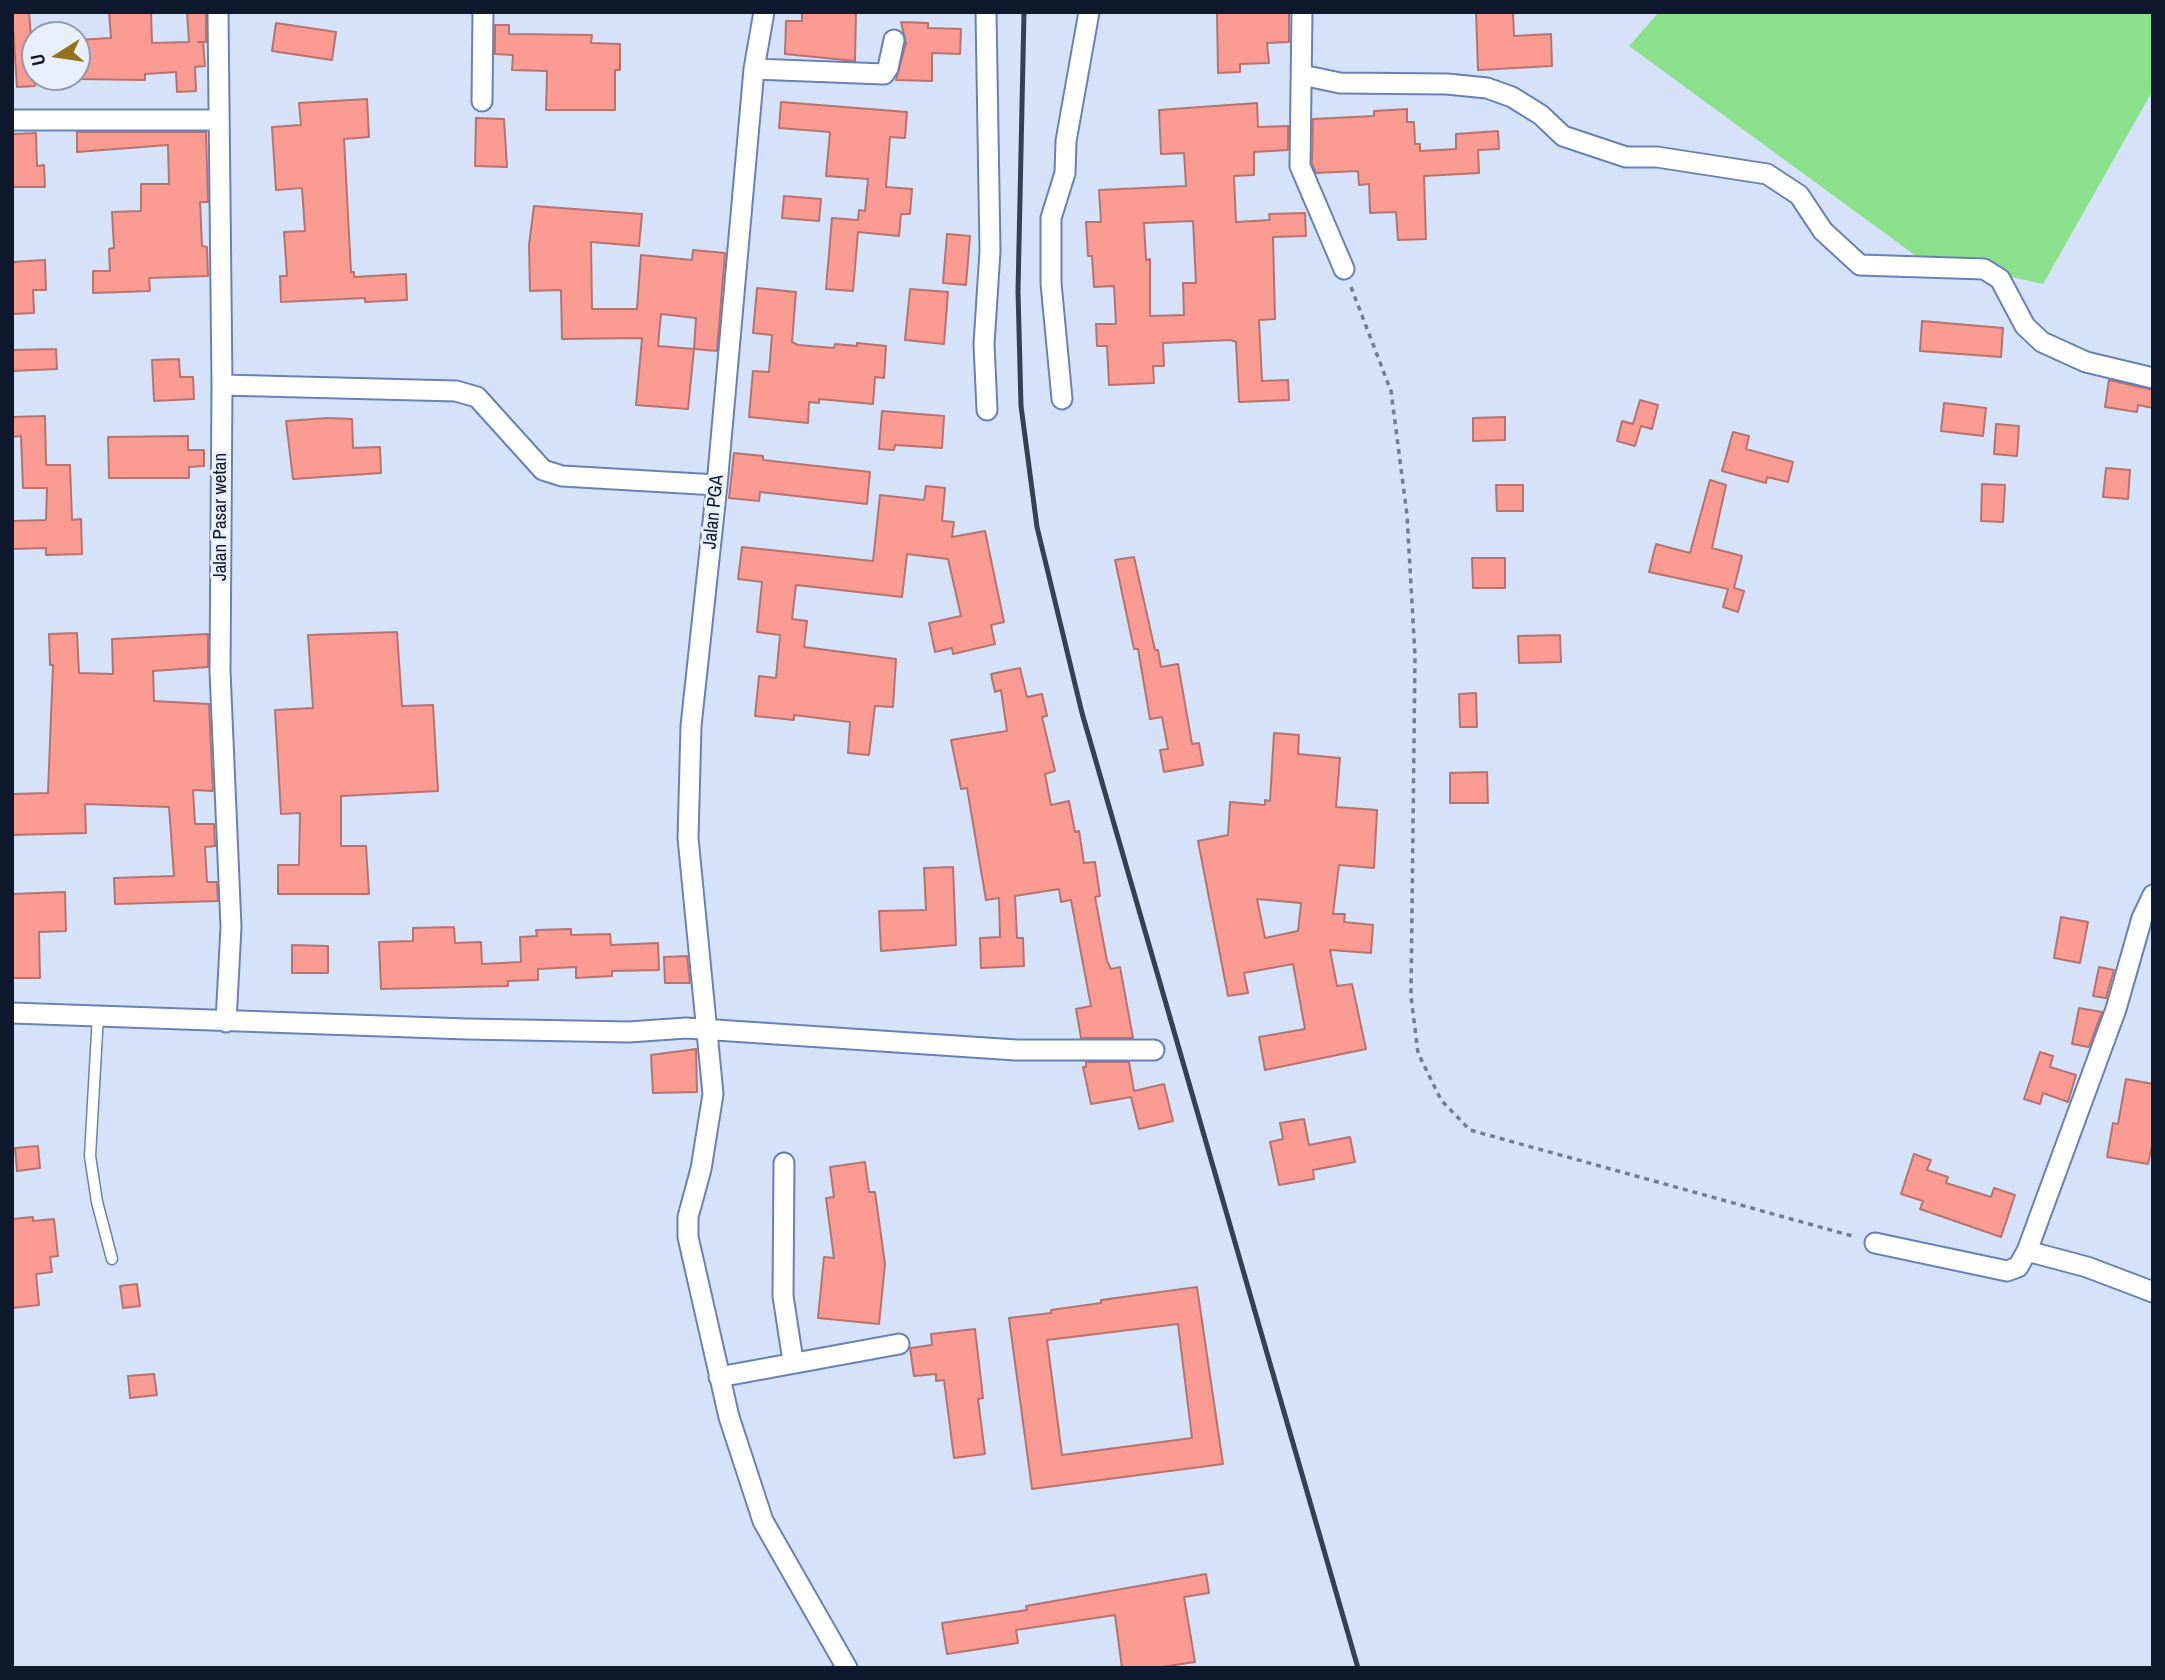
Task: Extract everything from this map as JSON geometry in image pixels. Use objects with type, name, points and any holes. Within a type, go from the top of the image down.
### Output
[{"type":"street","name":"Jalan Pasar wetan","points":[[218,12],[222,385],[220,671],[231,927],[226,1022]]},
{"type":"street","points":[[482,101],[483,12]]},
{"type":"street","name":"Jalan PGA","points":[[764,12],[754,69],[717,485],[691,726],[688,838],[713,1094],[708,1137],[688,1217],[688,1237],[719,1377],[763,1521],[847,1668]]},
{"type":"street","points":[[986,12],[990,251],[984,344],[987,410]]},
{"type":"street","points":[[1062,399],[1051,283],[1051,218],[1065,173],[1066,141],[1089,12]]},
{"type":"street","points":[[1302,12],[1300,166],[1344,269]]},
{"type":"street","points":[[754,69],[884,74],[894,40]]},
{"type":"street","points":[[1302,75],[1340,83],[1447,84],[1487,88],[1512,97],[1563,136],[1626,157],[1657,157],[1767,174],[1799,195],[1823,232],[1860,265],[1984,270],[2000,279],[2025,326],[2042,342],[2086,362],[2153,378]]},
{"type":"street","points":[[12,120],[219,120]]},
{"type":"street","points":[[222,385],[456,391],[477,397],[544,470],[562,476],[717,485]]},
{"type":"street","points":[[1875,1243],[2007,1271],[2018,1267],[2027,1251],[2116,1009],[2141,918],[2153,895]]},
{"type":"street","points":[[12,1013],[534,1030],[707,1021],[1016,1050],[1154,1050]]},
{"type":"street","points":[[784,1163],[783,1296],[793,1361]]},
{"type":"street","points":[[2027,1251],[2087,1267],[2153,1292]]},
{"type":"street","points":[[719,1377],[793,1361],[899,1344]]},
{"type":"lane","points":[[98,1016],[90,1156],[97,1202],[113,1259]]},
{"type":"path","points":[[1344,269],[1391,391],[1407,515],[1415,656],[1411,996],[1418,1053],[1441,1100],[1470,1130],[1875,1243]]},
{"type":"green space","points":[[1659,12],[2153,12],[2153,90],[2043,284],[1916,256],[1629,46]]},
{"type":"building","points":[[12,12],[29,12],[30,21],[21,21],[21,87],[17,87]]},
{"type":"building","points":[[109,12],[151,12],[152,43],[189,42],[187,12],[206,12],[206,42],[203,42],[205,66],[195,67],[196,91],[177,92],[176,72],[145,74],[145,80],[91,79],[91,39],[111,38]]},
{"type":"building","points":[[802,12],[856,12],[855,61],[785,54],[786,21],[802,21]]},
{"type":"building","points":[[1217,12],[1289,12],[1289,42],[1267,43],[1269,63],[1240,64],[1240,72],[1218,73]]},
{"type":"building","points":[[1476,12],[1513,12],[1514,36],[1551,34],[1552,66],[1478,70]]},
{"type":"building","points":[[901,22],[928,23],[928,28],[961,29],[960,54],[932,53],[932,81],[896,80],[906,43]]},
{"type":"building","points":[[276,23],[336,32],[332,60],[272,51]]},
{"type":"building","points":[[495,25],[509,25],[509,34],[592,35],[591,43],[620,44],[620,70],[615,70],[615,110],[546,110],[547,71],[512,70],[513,55],[495,54]]},
{"type":"building","points":[[367,99],[369,137],[344,139],[351,272],[354,272],[354,277],[406,274],[407,300],[365,302],[365,298],[281,302],[280,276],[287,276],[284,232],[305,231],[302,188],[276,190],[272,127],[301,125],[299,103]]},
{"type":"building","points":[[781,102],[907,112],[905,138],[890,137],[886,187],[912,189],[910,214],[901,214],[899,236],[858,232],[853,291],[826,289],[832,218],[858,220],[859,210],[865,211],[868,179],[826,176],[830,132],[779,128]]},
{"type":"building","points":[[1257,103],[1258,127],[1288,126],[1288,150],[1254,152],[1254,175],[1234,176],[1236,222],[1270,220],[1269,214],[1305,213],[1306,236],[1273,237],[1275,319],[1259,320],[1262,381],[1288,380],[1289,400],[1239,402],[1236,342],[1231,340],[1163,343],[1164,366],[1153,366],[1154,383],[1109,385],[1107,346],[1097,346],[1096,324],[1116,324],[1114,286],[1094,287],[1092,256],[1088,256],[1086,222],[1101,222],[1099,190],[1186,186],[1184,153],[1161,154],[1159,110]],"holes":[[[1193,221],[1196,283],[1183,283],[1184,315],[1150,316],[1150,259],[1146,260],[1144,223]]]},
{"type":"building","points":[[1407,109],[1407,122],[1414,122],[1415,144],[1420,144],[1420,151],[1456,149],[1456,134],[1498,131],[1499,149],[1478,150],[1479,173],[1424,176],[1426,239],[1398,240],[1396,212],[1370,213],[1369,184],[1359,185],[1358,171],[1316,173],[1312,164],[1313,119],[1374,116],[1374,111]]},
{"type":"building","points":[[476,118],[504,119],[507,167],[475,166]]},
{"type":"building","points":[[77,132],[206,132],[208,202],[200,202],[202,246],[207,247],[208,276],[149,278],[150,291],[93,293],[93,271],[110,271],[109,249],[114,248],[112,212],[141,211],[141,184],[169,184],[168,145],[77,152]]},
{"type":"building","points":[[36,133],[37,166],[44,165],[45,187],[12,187],[12,134]]},
{"type":"building","points":[[784,196],[821,199],[819,221],[782,218]]},
{"type":"building","points":[[534,206],[642,214],[639,246],[591,242],[592,309],[637,309],[641,255],[692,260],[693,250],[725,253],[717,351],[694,349],[688,409],[636,405],[642,338],[562,339],[561,290],[530,291],[529,245]],"holes":[[[661,314],[696,318],[694,349],[658,346]]]},
{"type":"building","points":[[947,234],[970,236],[966,285],[943,283]]},
{"type":"building","points":[[45,260],[46,290],[33,290],[34,313],[12,314],[12,262]]},
{"type":"building","points":[[757,288],[796,292],[792,342],[798,345],[834,348],[835,344],[857,346],[857,343],[886,346],[884,378],[875,377],[873,404],[819,399],[819,403],[809,402],[808,423],[749,417],[753,371],[769,372],[772,335],[753,333]]},
{"type":"building","points":[[910,289],[948,292],[944,344],[905,340]]},
{"type":"building","points":[[1922,321],[2003,328],[2001,357],[1920,351]]},
{"type":"building","points":[[56,349],[57,369],[12,371],[12,350]]},
{"type":"building","points":[[179,359],[180,377],[193,377],[194,399],[154,401],[152,360]]},
{"type":"building","points":[[2109,380],[2153,390],[2153,408],[2138,405],[2137,412],[2105,407]]},
{"type":"building","points":[[1640,400],[1658,405],[1652,429],[1641,426],[1635,446],[1617,441],[1622,421],[1633,424]]},
{"type":"building","points":[[1944,403],[1986,408],[1983,436],[1941,431]]},
{"type":"building","points":[[882,411],[944,416],[942,448],[895,445],[894,450],[879,449]]},
{"type":"building","points":[[45,416],[46,465],[70,465],[72,520],[81,519],[82,554],[46,555],[46,548],[12,549],[12,521],[46,520],[47,488],[23,488],[21,436],[12,437],[12,417]]},
{"type":"building","points":[[1505,417],[1505,440],[1473,441],[1473,418]]},
{"type":"building","points":[[352,419],[353,448],[380,447],[381,473],[293,479],[286,421]]},
{"type":"building","points":[[1996,424],[2019,426],[2017,456],[1994,454]]},
{"type":"building","points":[[1733,432],[1749,436],[1746,449],[1793,462],[1788,482],[1767,477],[1766,483],[1722,471]]},
{"type":"building","points":[[188,436],[188,450],[204,450],[204,466],[189,467],[189,478],[109,478],[108,437]]},
{"type":"building","points":[[734,453],[763,456],[763,460],[870,472],[867,504],[760,492],[759,501],[729,498]]},
{"type":"building","points":[[2106,468],[2130,470],[2128,499],[2103,497]]},
{"type":"building","points":[[1710,480],[1726,485],[1712,548],[1742,556],[1734,588],[1744,591],[1738,612],[1723,607],[1728,589],[1649,572],[1656,544],[1690,553]]},
{"type":"building","points":[[1982,484],[2005,485],[2003,522],[1981,521]]},
{"type":"building","points":[[1496,485],[1523,485],[1523,511],[1497,511]]},
{"type":"building","points":[[926,486],[945,488],[942,521],[954,522],[952,537],[985,531],[1004,622],[991,625],[995,644],[953,654],[952,648],[935,652],[929,623],[961,616],[948,559],[907,554],[902,597],[796,585],[792,619],[807,621],[804,647],[896,659],[893,707],[875,706],[869,755],[848,753],[850,722],[794,715],[794,720],[755,716],[759,676],[776,678],[780,635],[757,632],[762,582],[738,579],[742,547],[873,561],[880,495],[924,500]]},
{"type":"building","points":[[1134,557],[1155,650],[1158,650],[1161,667],[1178,664],[1192,744],[1199,743],[1203,765],[1164,772],[1160,750],[1168,749],[1162,717],[1150,719],[1138,649],[1134,649],[1115,560]]},
{"type":"building","points":[[1472,558],[1505,558],[1505,588],[1473,588]]},
{"type":"building","points":[[397,632],[402,706],[433,705],[438,791],[341,796],[341,846],[366,846],[369,894],[278,894],[278,865],[299,865],[300,813],[281,814],[275,710],[313,708],[308,635]]},
{"type":"building","points":[[77,633],[79,673],[113,674],[112,639],[208,634],[208,667],[153,671],[154,701],[209,704],[213,791],[193,790],[195,824],[214,824],[215,846],[205,847],[207,882],[217,882],[218,901],[115,904],[114,878],[174,876],[169,807],[85,804],[86,833],[12,835],[12,794],[48,793],[53,665],[50,665],[49,634]]},
{"type":"building","points":[[1560,635],[1561,662],[1519,663],[1518,636]]},
{"type":"building","points":[[1020,668],[1027,697],[1042,694],[1047,716],[1042,717],[1055,771],[1045,774],[1051,805],[1069,801],[1075,832],[1079,831],[1084,863],[1095,862],[1100,896],[1095,897],[1107,961],[1111,969],[1120,967],[1133,1038],[1081,1038],[1076,1009],[1091,1006],[1071,900],[1061,902],[1059,889],[1015,896],[1017,938],[1023,938],[1024,966],[981,968],[980,938],[1000,937],[999,898],[986,900],[967,788],[961,789],[951,740],[1007,731],[1001,690],[995,692],[991,674]]},
{"type":"building","points":[[1476,693],[1477,727],[1460,727],[1459,694]]},
{"type":"building","points":[[1274,733],[1299,735],[1298,754],[1340,758],[1336,807],[1377,810],[1374,868],[1339,865],[1333,914],[1345,914],[1344,922],[1373,925],[1371,953],[1330,950],[1337,986],[1352,984],[1366,1049],[1265,1070],[1259,1037],[1305,1029],[1293,964],[1244,973],[1248,993],[1228,996],[1198,841],[1228,835],[1230,802],[1265,805],[1265,800],[1270,801]],"holes":[[[1257,899],[1301,903],[1298,931],[1265,938]]]},
{"type":"building","points":[[1487,772],[1488,803],[1450,803],[1450,773]]},
{"type":"building","points":[[953,867],[956,945],[881,951],[879,911],[926,910],[924,868]]},
{"type":"building","points":[[65,892],[66,931],[39,932],[40,978],[12,978],[12,894]]},
{"type":"building","points":[[2061,917],[2088,922],[2080,963],[2054,958]]},
{"type":"building","points":[[454,927],[455,943],[481,942],[482,964],[521,962],[520,937],[537,936],[536,930],[571,929],[571,935],[610,934],[611,945],[658,943],[659,970],[612,971],[612,976],[576,978],[576,967],[538,969],[538,980],[508,981],[508,986],[381,989],[379,942],[413,941],[413,928]]},
{"type":"building","points":[[292,945],[328,946],[328,973],[292,973]]},
{"type":"building","points":[[687,956],[690,983],[665,983],[664,957]]},
{"type":"building","points":[[2099,967],[2114,970],[2106,998],[2093,996]]},
{"type":"building","points":[[2079,1008],[2102,1012],[2089,1047],[2072,1044]]},
{"type":"building","points":[[696,1049],[697,1092],[653,1093],[651,1055]]},
{"type":"building","points":[[2040,1052],[2053,1056],[2050,1067],[2076,1075],[2068,1102],[2043,1093],[2040,1104],[2024,1099]]},
{"type":"building","points":[[1086,1062],[1129,1062],[1134,1091],[1164,1084],[1173,1121],[1139,1129],[1131,1097],[1091,1104],[1083,1067],[1086,1067]]},
{"type":"building","points":[[2126,1079],[2153,1084],[2153,1141],[2148,1164],[2107,1157],[2113,1123],[2118,1124]]},
{"type":"building","points":[[1304,1119],[1309,1145],[1350,1137],[1355,1162],[1313,1170],[1314,1179],[1279,1185],[1270,1142],[1283,1139],[1280,1123]]},
{"type":"building","points":[[38,1146],[40,1168],[17,1171],[15,1148]]},
{"type":"building","points":[[1914,1154],[1931,1160],[1927,1170],[1948,1177],[1946,1183],[1991,1197],[1994,1188],[2015,1195],[2001,1237],[1920,1209],[1923,1201],[1901,1194]]},
{"type":"building","points":[[865,1162],[869,1192],[875,1192],[885,1264],[879,1324],[818,1318],[824,1257],[834,1258],[826,1198],[834,1197],[830,1167]]},
{"type":"building","points":[[33,1217],[33,1221],[54,1219],[58,1256],[50,1257],[52,1272],[36,1274],[39,1305],[12,1308],[12,1219]]},
{"type":"building","points":[[137,1284],[140,1306],[123,1308],[120,1286]]},
{"type":"building","points":[[1197,1287],[1223,1464],[1032,1489],[1009,1318],[1051,1313],[1051,1310],[1101,1303],[1101,1300]],"holes":[[[1178,1324],[1192,1438],[1062,1455],[1047,1340]]]},
{"type":"building","points":[[975,1329],[983,1398],[978,1399],[985,1454],[954,1458],[944,1380],[936,1381],[936,1374],[914,1376],[910,1348],[932,1345],[931,1334]]},
{"type":"building","points":[[154,1374],[157,1395],[130,1398],[128,1376]]},
{"type":"building","points":[[1206,1574],[1209,1593],[1184,1597],[1195,1662],[1155,1668],[1122,1668],[1115,1615],[1016,1630],[1018,1643],[947,1654],[942,1623],[1027,1610],[1026,1606]]},
{"type":"railway","points":[[1024,12],[1018,291],[1021,406],[1037,527],[1082,713],[1358,1668]]}]
